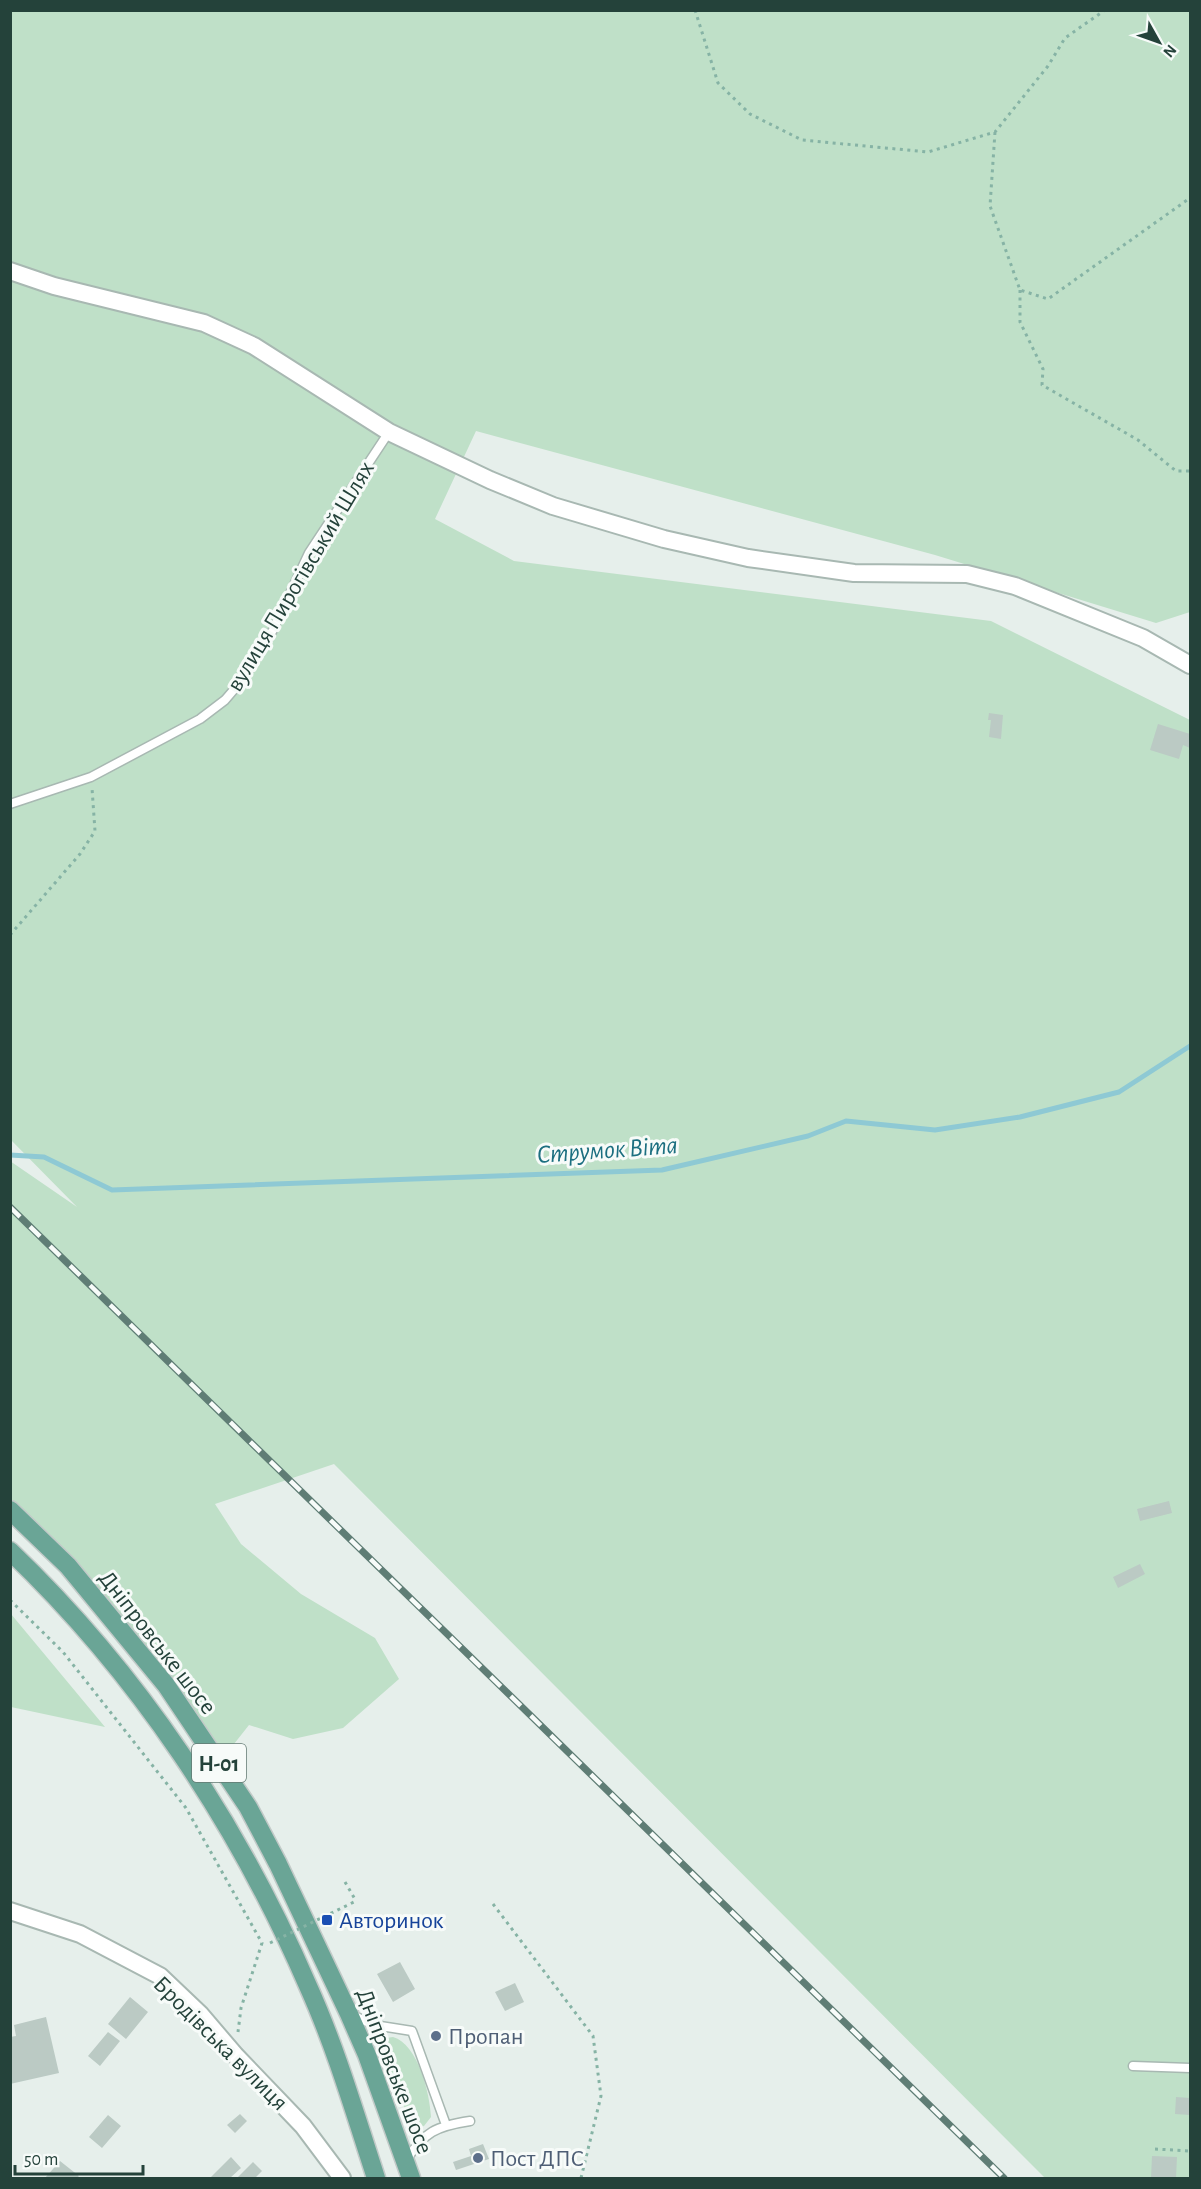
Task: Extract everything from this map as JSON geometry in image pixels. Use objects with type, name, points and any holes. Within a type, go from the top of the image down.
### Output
[{"type":"main road","name":"Дніпровське шосе","points":[[10,1510],[68,1566],[166,1685],[248,1808],[278,1864],[349,2014],[408,2170]]},
{"type":"main road","name":"Дніпровське шосе","points":[[10,1551],[48,1586],[149,1706],[227,1823],[308,1986],[338,2062],[376,2178]]},
{"type":"street","points":[[10,271],[54,286],[204,323],[254,346],[389,432],[490,480],[553,506],[664,539],[760,560],[854,573],[967,573],[1016,586],[1143,638],[1191,665]]},
{"type":"street","name":"Бродівська вулиця","points":[[10,1911],[80,1934],[160,1976],[200,2014],[235,2055],[303,2126],[342,2178]]},
{"type":"lane","name":"вулиця Пирогівський Шлях","points":[[10,804],[91,777],[200,720],[225,700],[243,679],[273,630],[309,553],[389,432]]},
{"type":"lane","points":[[349,2014],[374,2025],[412,2031],[446,2125]]},
{"type":"lane","points":[[1133,2066],[1191,2068]]},
{"type":"lane","points":[[408,2170],[416,2144],[427,2135],[446,2125],[470,2121]]},
{"type":"path","points":[[695,10],[718,83],[750,114],[802,140],[928,152],[995,132],[1048,66],[1065,39],[1105,10]]},
{"type":"path","points":[[995,132],[990,206],[1020,290],[1020,322],[1043,369],[1042,385],[1138,440],[1176,471],[1191,471]]},
{"type":"path","points":[[1020,290],[1048,299],[1191,198]]},
{"type":"path","points":[[10,935],[81,854],[95,831],[91,777]]},
{"type":"path","points":[[10,1600],[63,1652],[186,1808],[262,1943],[241,2008],[235,2055]]},
{"type":"path","points":[[270,1943],[356,1901],[345,1882]]},
{"type":"path","points":[[493,1904],[593,2036],[601,2096],[581,2178]]},
{"type":"path","points":[[1155,2149],[1191,2151]]},
{"type":"green space","points":[[11,11],[1190,11],[1190,612],[1156,623],[935,555],[476,431],[435,519],[514,561],[991,621],[1190,720],[1190,2178],[1045,2178],[334,1464],[215,1504],[241,1544],[301,1594],[375,1638],[399,1679],[343,1728],[293,1739],[249,1725],[219,1763],[11,1510],[10,1161],[77,1207],[11,1140]]},
{"type":"green space","points":[[11,1614],[105,1727],[11,1707]]},
{"type":"green space","points":[[393,2037],[402,2042],[416,2059],[425,2083],[431,2117],[424,2126],[415,2129],[411,2126],[381,2043],[386,2038]]},
{"type":"building","points":[[989,713],[1003,715],[1001,739],[989,737],[991,720],[988,720]]},
{"type":"building","points":[[1158,724],[1190,734],[1190,748],[1183,745],[1179,759],[1150,750]]},
{"type":"building","points":[[1169,1501],[1172,1513],[1140,1521],[1137,1509]]},
{"type":"building","points":[[1140,1564],[1145,1574],[1118,1588],[1113,1577]]},
{"type":"building","points":[[400,1962],[415,1989],[393,2002],[377,1974]]},
{"type":"building","points":[[515,1983],[524,2002],[505,2011],[495,1992]]},
{"type":"building","points":[[130,1997],[148,2012],[126,2039],[108,2024]]},
{"type":"building","points":[[46,2017],[59,2073],[10,2084],[10,2037],[16,2036],[14,2025]]},
{"type":"building","points":[[108,2032],[120,2041],[100,2066],[88,2056]]},
{"type":"building","points":[[1176,2097],[1190,2098],[1190,2115],[1175,2114]]},
{"type":"building","points":[[240,2114],[247,2121],[235,2133],[227,2125]]},
{"type":"building","points":[[108,2115],[121,2126],[102,2148],[89,2137]]},
{"type":"building","name":"Пост ДПС","points":[[483,2144],[489,2159],[456,2170],[453,2162],[471,2156],[469,2149]]},
{"type":"building","points":[[1152,2156],[1177,2157],[1176,2178],[1151,2178]]},
{"type":"building","points":[[231,2157],[241,2168],[230,2178],[210,2178]]},
{"type":"building","points":[[60,2161],[79,2176],[77,2178],[45,2178]]},
{"type":"building","points":[[253,2162],[262,2171],[255,2178],[237,2178]]},
{"type":"waterway","name":"Струмок Віта","points":[[10,1155],[44,1157],[112,1190],[662,1170],[808,1136],[846,1121],[935,1130],[1020,1117],[1119,1092],[1190,1046]]},
{"type":"railway","points":[[10,1207],[1004,2178]]},
{"type":"place","name":"Авторинок","points":[[327,1920]]},
{"type":"place","name":"Пропан","points":[[436,2036]]},
{"type":"place","name":"Пост ДПС","points":[[478,2158]]}]
